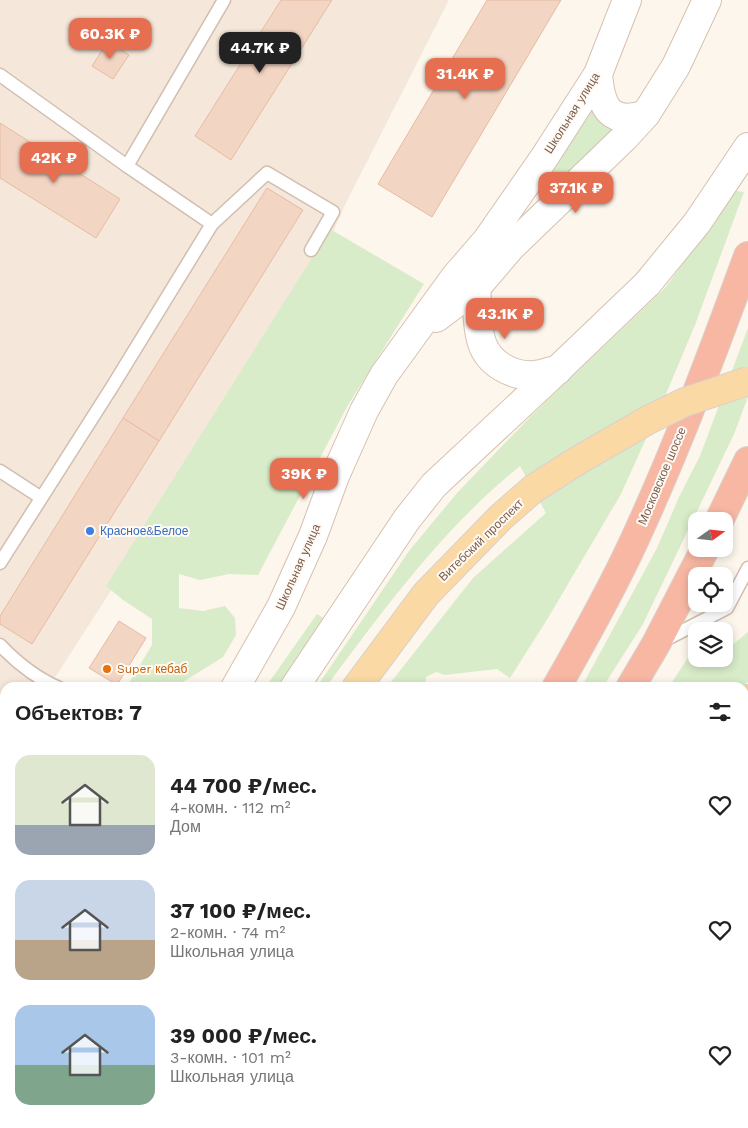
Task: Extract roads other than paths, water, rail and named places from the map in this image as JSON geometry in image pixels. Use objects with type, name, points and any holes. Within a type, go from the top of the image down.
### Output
[{"type":"highway","name":"Московское шоссе","points":[[559,682],[590,628],[634,541],[668,463],[748,256]]},
{"type":"highway","points":[[724,512],[748,465]]},
{"type":"highway","points":[[634,682],[656,644],[700,558]]},
{"type":"main road","name":"Витебский проспект","points":[[360,682],[426,594],[501,517],[533,489],[648,420],[686,402],[748,381]]},
{"type":"street","name":"Школьная улица","points":[[239,682],[284,600],[313,536],[335,476],[364,411],[384,374],[455,277],[487,240],[544,158],[598,74],[628,0]]},
{"type":"street","name":"Школьная улица","points":[[411,337],[476,288],[511,247],[625,138],[646,114],[676,66],[707,0]]},
{"type":"street","points":[[598,74],[601,98],[613,114],[623,118],[633,118],[646,114]]},
{"type":"street","points":[[298,682],[407,519],[434,485],[647,284],[697,223],[748,148]]},
{"type":"street","points":[[476,288],[482,344],[492,360],[504,369],[518,375],[534,375],[558,370]]},
{"type":"lane","points":[[127,166],[224,0]]},
{"type":"lane","points":[[0,75],[212,224]]},
{"type":"lane","points":[[0,563],[40,497],[112,387],[212,224],[268,172],[333,212],[311,250]]},
{"type":"lane","points":[[0,471],[40,497]]},
{"type":"lane","points":[[656,644],[727,608],[748,568]]},
{"type":"lane","points":[[0,645],[36,682]]},
{"type":"place","name":"Красное&Белое","points":[[90,531]]},
{"type":"place","name":"Super кебаб","points":[[107,669]]}]
